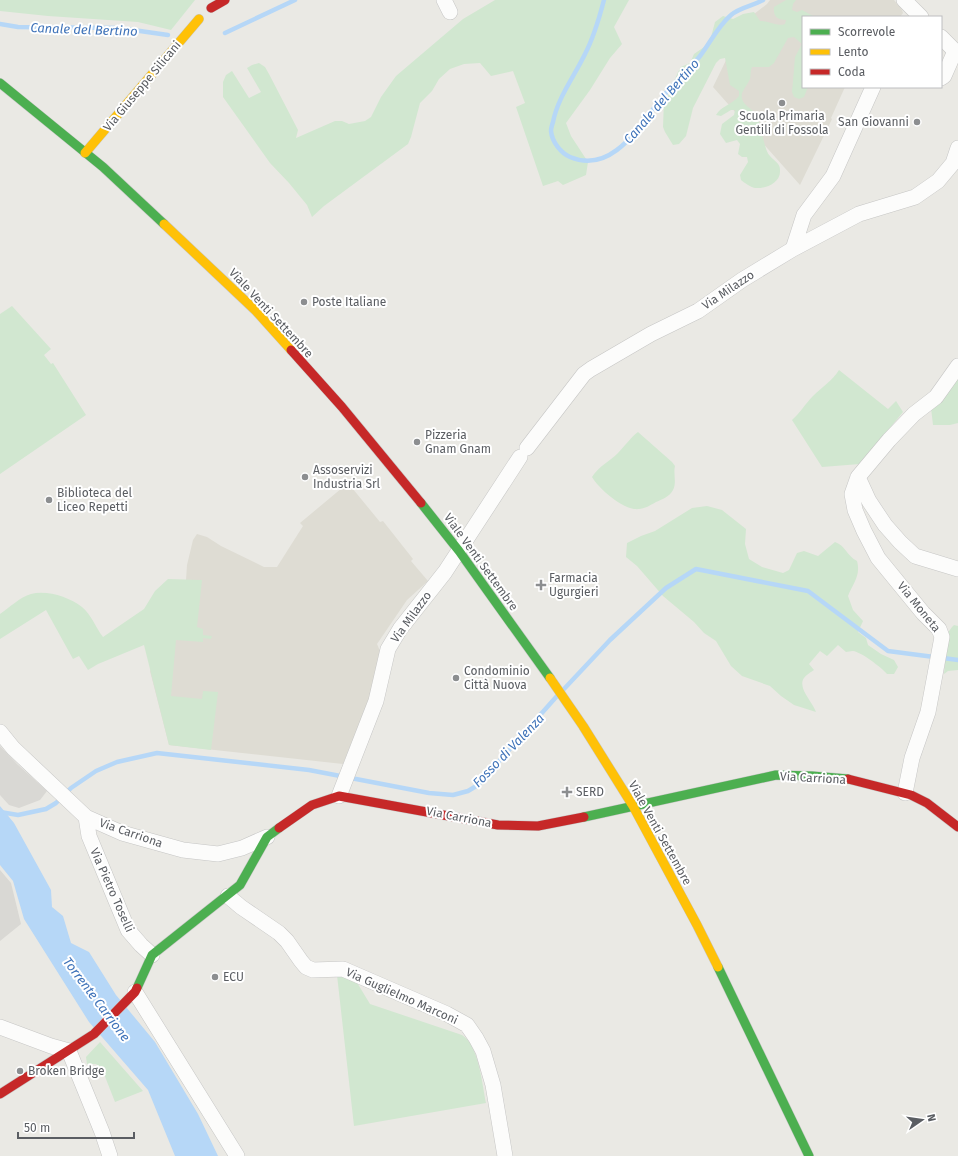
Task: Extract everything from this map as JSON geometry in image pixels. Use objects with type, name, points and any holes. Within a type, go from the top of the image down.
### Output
[{"type":"main road","points":[[211,8],[225,0]]},
{"type":"main road","name":"Via Giuseppe Silicani","points":[[85,154],[199,18]]},
{"type":"main road","name":"Viale Venti Settembre","points":[[0,83],[72,141],[85,154],[103,167],[255,310],[342,408],[459,551],[572,710],[633,806],[739,1008],[809,1156]]},
{"type":"main road","name":"Via Carriona","points":[[267,837],[293,817],[312,805],[340,792],[498,825],[538,826],[776,776],[842,778],[905,793],[927,803],[958,827]]},
{"type":"main road","points":[[0,1094],[94,1034],[131,996],[152,955],[228,896],[244,880],[267,837]]},
{"type":"street","points":[[904,0],[920,16]]},
{"type":"street","points":[[942,38],[956,53],[942,77]]},
{"type":"street","points":[[792,249],[804,215],[834,176],[873,88]]},
{"type":"street","name":"Via Milazzo","points":[[340,792],[376,701],[388,649],[400,629],[445,572],[524,453],[584,374],[651,334],[698,311],[742,280],[792,249],[859,214],[915,197],[955,167],[958,148]]},
{"type":"street","name":"Via Moneta","points":[[905,793],[912,758],[928,712],[942,637],[939,629],[923,613],[878,558],[855,510],[852,494],[858,478],[889,440],[914,414],[936,397],[958,366]]},
{"type":"street","points":[[858,478],[869,501],[885,525],[915,556],[958,569]]},
{"type":"street","name":"Via Carriona","points":[[0,732],[13,748],[83,814],[122,833],[183,850],[218,854],[242,848],[267,837]]},
{"type":"street","name":"Via Pietro Toselli","points":[[83,814],[89,836],[128,930],[152,955]]},
{"type":"street","name":"Via Guglielmo Marconi","points":[[228,896],[279,933],[287,941],[306,967],[313,970],[343,969],[447,1014],[467,1025],[476,1038],[482,1051],[493,1085],[505,1156]]},
{"type":"street","points":[[131,996],[236,1156]]},
{"type":"street","points":[[0,1027],[69,1051],[102,1132],[110,1156]]},
{"type":"shaded area","name":"Scuola Primaria Gentili di Fossola","points":[[770,0],[894,0],[903,13],[901,16],[802,16],[802,88],[845,88],[831,118],[832,119],[800,185],[713,87],[730,52],[740,25]]},
{"type":"shaded area","points":[[348,483],[380,522],[383,521],[413,559],[411,561],[428,581],[407,600],[377,644],[380,651],[370,696],[343,764],[169,745],[150,671],[186,580],[187,565],[193,540],[197,534],[207,537],[221,546],[264,567],[277,567],[303,526],[300,523]]},
{"type":"shaded area","points":[[0,746],[17,764],[47,791],[40,800],[19,808],[9,805],[0,795]]},
{"type":"shaded area","points":[[0,870],[11,883],[21,924],[0,941]]},
{"type":"green space","points":[[0,0],[195,0],[171,30],[138,22],[0,11]]},
{"type":"green space","points":[[495,0],[629,0],[614,27],[622,44],[610,58],[590,90],[566,123],[571,136],[588,162],[586,175],[563,185],[558,181],[543,186],[516,107],[525,103],[513,71],[491,76],[480,63],[464,64],[450,69],[439,79],[432,91],[420,103],[408,144],[324,206],[312,217],[307,205],[270,163],[223,97],[223,82],[226,75],[232,71],[249,98],[261,92],[247,68],[259,63],[265,67],[298,130],[296,138],[335,121],[342,121],[349,124],[365,121],[371,117],[381,97],[396,76],[463,19]]},
{"type":"green space","points":[[786,0],[796,0],[793,4],[792,10],[797,12],[802,10],[813,16],[802,16],[802,44],[794,37],[788,38],[774,63],[769,67],[752,67],[750,79],[742,93],[744,103],[758,117],[759,130],[770,156],[780,168],[780,175],[775,182],[768,186],[755,188],[749,186],[741,180],[740,175],[748,162],[747,157],[742,157],[738,154],[740,144],[737,140],[726,143],[720,134],[722,124],[734,115],[735,110],[731,110],[721,116],[716,115],[721,109],[739,96],[739,91],[730,85],[725,58],[720,59],[716,63],[693,108],[686,136],[679,144],[673,145],[663,127],[664,100],[668,96],[681,67],[690,63],[694,54],[707,45],[710,41],[715,22],[723,16],[733,19],[743,14],[754,12],[760,21],[779,25],[785,24],[786,20],[776,17],[774,7]]},
{"type":"green space","points":[[802,44],[802,88],[808,88],[804,97],[799,99],[794,97],[792,92],[795,57]]},
{"type":"green space","points":[[12,306],[51,349],[44,355],[51,364],[53,363],[86,415],[0,474],[0,314]]},
{"type":"green space","points":[[839,370],[888,409],[896,401],[903,412],[860,464],[822,467],[792,420],[810,399],[830,381]]},
{"type":"green space","points":[[958,377],[958,423],[950,425],[933,425],[931,408]]},
{"type":"green space","points":[[638,432],[675,466],[675,484],[673,490],[663,499],[645,508],[633,509],[626,507],[612,498],[595,482],[592,477],[597,470],[618,453]]},
{"type":"green space","points":[[707,506],[722,510],[746,529],[745,544],[749,559],[762,567],[783,573],[789,570],[797,553],[804,551],[818,556],[835,542],[842,546],[853,559],[857,561],[858,566],[856,579],[848,596],[853,610],[863,621],[858,632],[866,638],[868,645],[881,654],[894,660],[898,667],[894,674],[887,674],[866,657],[853,651],[846,652],[838,645],[827,656],[820,651],[809,664],[814,670],[805,677],[802,682],[804,691],[816,712],[794,705],[770,686],[742,676],[731,666],[716,641],[704,633],[694,622],[663,596],[637,566],[626,557],[627,543],[655,531],[692,508]]},
{"type":"green space","points":[[168,579],[202,580],[197,627],[203,629],[203,635],[212,636],[211,639],[203,638],[203,642],[176,640],[171,696],[202,699],[203,691],[218,692],[211,750],[169,745],[144,645],[98,664],[88,670],[79,656],[73,659],[46,610],[0,639],[0,614],[23,598],[37,593],[58,595],[77,603],[88,613],[103,637],[144,609],[155,591]]},
{"type":"green space","points":[[954,625],[958,626],[958,670],[948,671],[944,674],[946,647],[949,643],[947,634]]},
{"type":"green space","points":[[337,975],[347,976],[356,981],[370,1004],[462,1035],[468,1040],[479,1066],[486,1103],[354,1126]]},
{"type":"green space","points":[[100,1042],[143,1091],[115,1102],[102,1069],[96,1064],[87,1064],[86,1057]]},
{"type":"water","name":"Torrente Carrione","points":[[0,806],[14,823],[51,890],[52,907],[63,916],[71,943],[89,952],[116,995],[155,1042],[198,1114],[218,1156],[175,1156],[148,1090],[89,1022],[24,919],[13,881],[0,865]]},
{"type":"waterway","name":"Canale del Bertino","points":[[225,33],[295,0]]},
{"type":"waterway","name":"Canale del Bertino","points":[[604,0],[591,41],[559,104],[551,130],[555,143],[563,153],[570,157],[586,161],[600,159],[613,153],[625,143],[665,94],[700,56],[726,19],[738,10],[763,0]]},
{"type":"waterway","name":"Canale del Bertino","points":[[0,24],[18,27],[119,28],[168,35]]},
{"type":"waterway","name":"Fosso di Valenza","points":[[564,689],[610,640],[666,588],[696,569],[808,591],[888,651],[934,657]]},
{"type":"waterway","name":"Fosso di Valenza","points":[[943,658],[958,660]]},
{"type":"waterway","name":"Fosso di Valenza","points":[[0,812],[18,815],[46,809],[56,803],[71,788],[96,771],[117,762],[157,753],[309,770],[429,793],[453,795],[468,791],[478,785],[557,696]]},
{"type":"traffic: fast","points":[[0,83],[103,167],[164,224]]},
{"type":"traffic: fast","points":[[421,503],[459,551],[550,678]]},
{"type":"traffic: fast","points":[[584,817],[776,775],[848,779]]},
{"type":"traffic: fast","points":[[137,988],[152,955],[240,885],[267,837],[279,828]]},
{"type":"traffic: fast","points":[[718,967],[809,1156]]},
{"type":"traffic: slow","points":[[85,153],[199,19]]},
{"type":"traffic: slow","points":[[164,224],[255,310],[291,350]]},
{"type":"traffic: slow","points":[[550,678],[583,726],[633,806],[718,967]]},
{"type":"traffic: jam","points":[[211,8],[225,0]]},
{"type":"traffic: jam","points":[[291,350],[342,407],[421,503]]},
{"type":"traffic: jam","points":[[848,779],[911,795],[927,803],[958,827]]},
{"type":"traffic: jam","points":[[279,828],[312,805],[339,796],[498,825],[538,826],[584,817]]},
{"type":"traffic: jam","points":[[0,1094],[94,1034],[135,992],[137,988]]},
{"type":"place","name":"Scuola Primaria Gentili di Fossola","points":[[782,103]]},
{"type":"place","name":"San Giovanni","points":[[917,122]]},
{"type":"place","name":"Poste Italiane","points":[[304,302]]},
{"type":"place","name":"Pizzeria Gnam Gnam","points":[[417,442]]},
{"type":"place","name":"Assoservizi Industria Srl","points":[[305,477]]},
{"type":"place","name":"Biblioteca del Liceo Repetti","points":[[49,500]]},
{"type":"place","name":"Farmacia Ugurgieri","points":[[541,585]]},
{"type":"place","name":"Condominio Città Nuova","points":[[456,678]]},
{"type":"place","name":"SERD","points":[[567,792]]},
{"type":"place","name":"ECU","points":[[215,977]]},
{"type":"place","name":"Broken Bridge","points":[[20,1071]]}]
